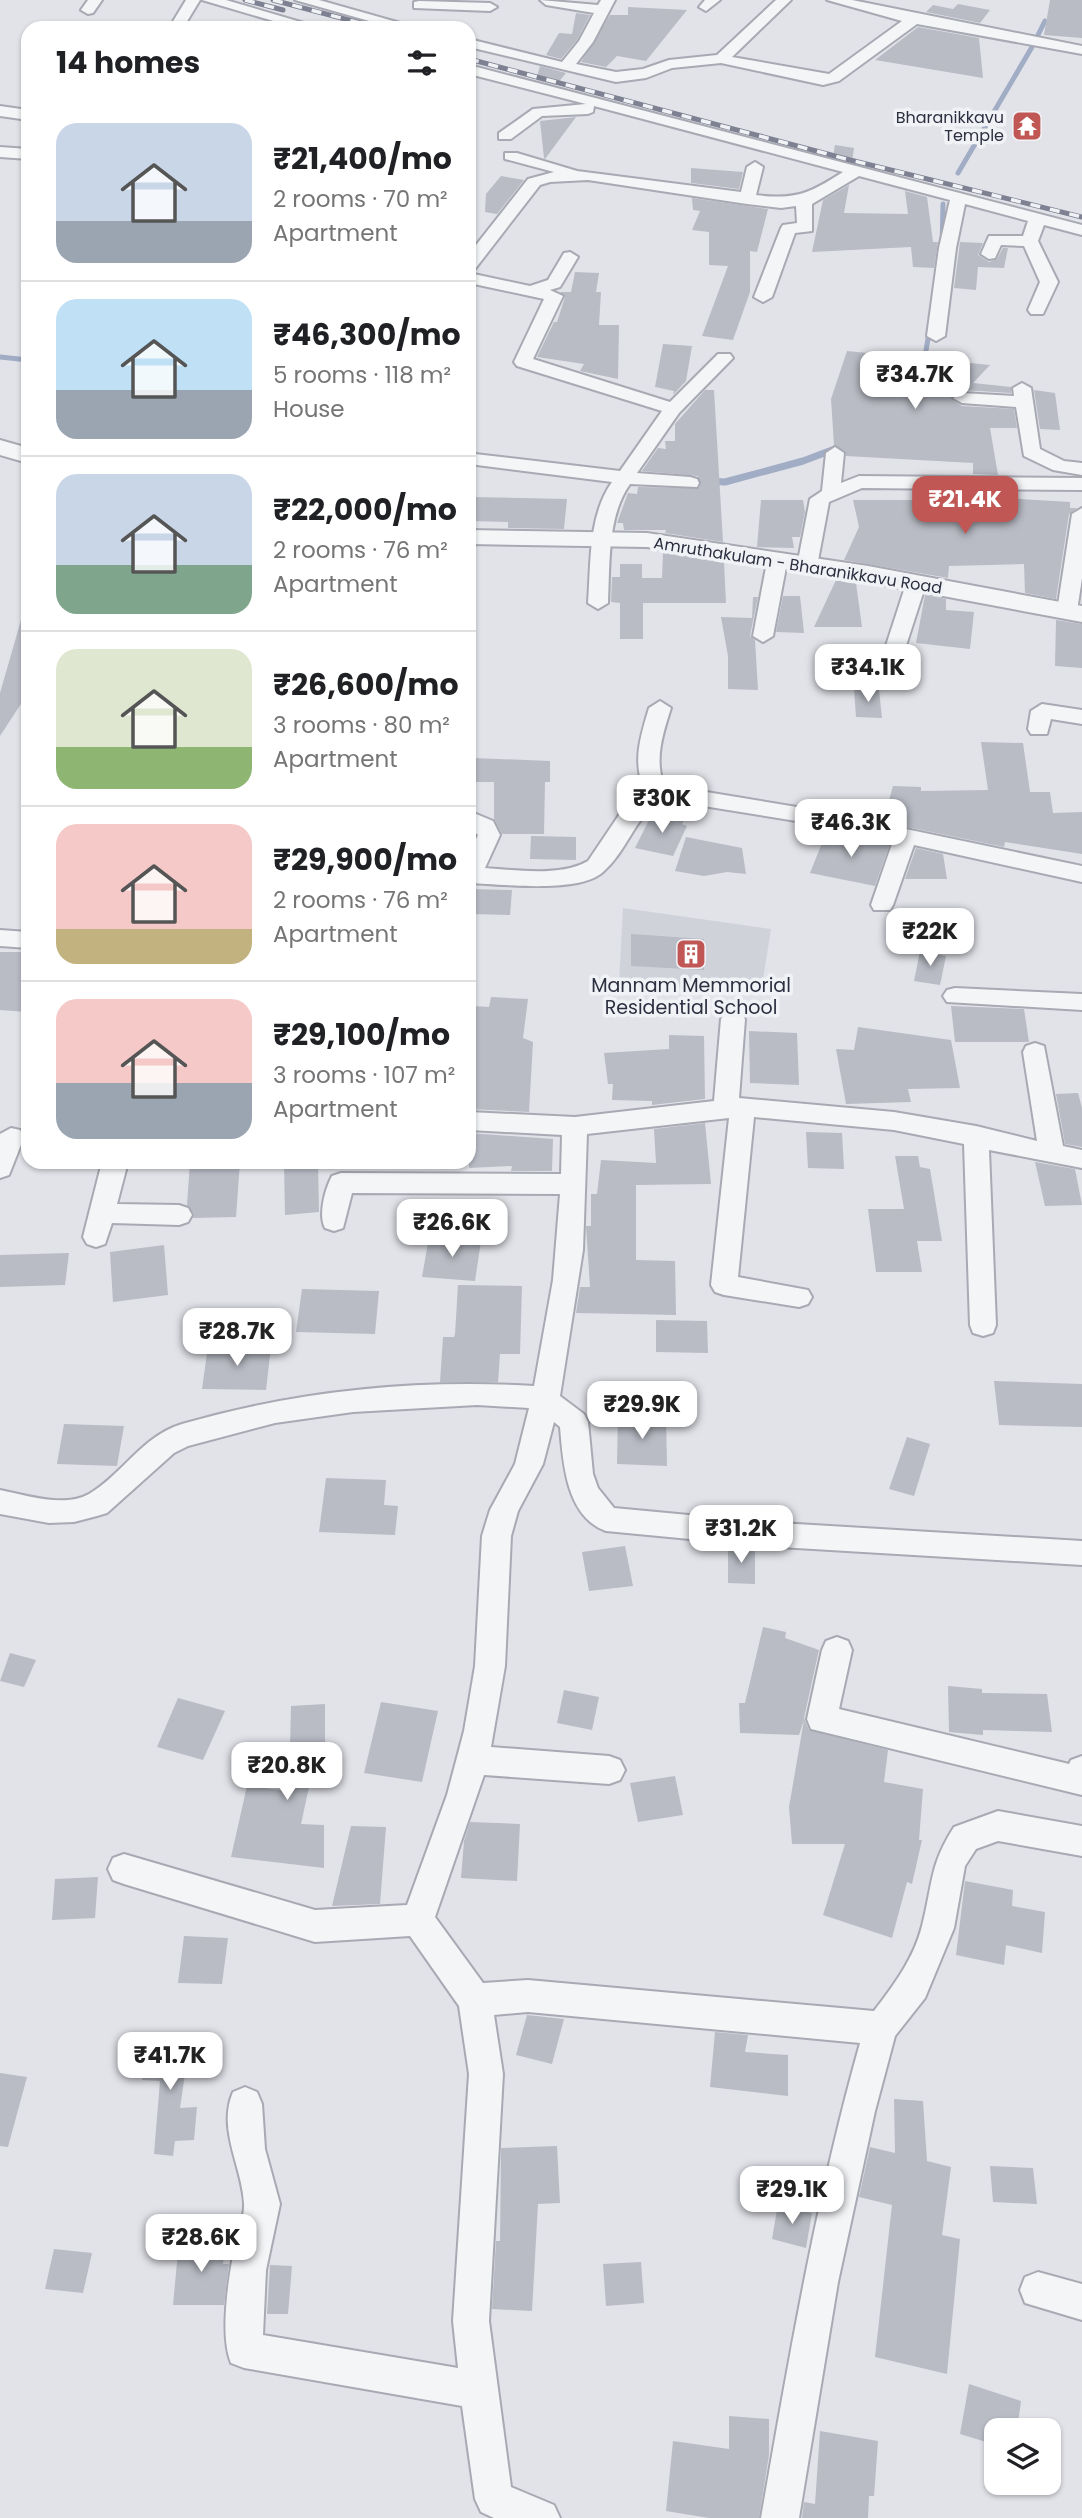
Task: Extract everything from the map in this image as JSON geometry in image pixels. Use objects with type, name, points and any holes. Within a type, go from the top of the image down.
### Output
[{"type":"street","points":[[180,21],[193,0]]},
{"type":"street","points":[[209,0],[288,21]]},
{"type":"street","points":[[302,0],[384,21]]},
{"type":"street","points":[[365,16],[370,0]]},
{"type":"street","points":[[721,60],[784,0]]},
{"type":"street","points":[[834,0],[914,19],[1082,50]]},
{"type":"street","points":[[546,1],[604,5],[586,42],[566,67],[576,70]]},
{"type":"street","points":[[413,21],[420,2],[490,7]]},
{"type":"street","points":[[476,45],[576,70],[616,77],[646,73],[669,64],[721,60],[823,80],[834,78],[914,19]]},
{"type":"street","points":[[646,73],[664,55]]},
{"type":"street","points":[[476,71],[1082,230]]},
{"type":"street","points":[[646,73],[676,79]]},
{"type":"street","points":[[505,136],[538,112],[590,109],[603,105]]},
{"type":"street","points":[[0,111],[21,114]]},
{"type":"street","points":[[0,152],[21,154]]},
{"type":"street","points":[[511,156],[588,175],[781,203],[804,201],[855,172]]},
{"type":"street","points":[[747,199],[755,167]]},
{"type":"street","points":[[476,256],[534,182],[548,177],[588,175]]},
{"type":"street","points":[[936,336],[950,244],[949,228],[958,199]]},
{"type":"street","points":[[763,297],[789,228],[806,228],[804,201]]},
{"type":"street","points":[[1037,220],[1030,241],[1049,282],[1037,310]]},
{"type":"street","points":[[989,254],[995,240],[1030,241]]},
{"type":"street","points":[[531,291],[554,283],[570,257]]},
{"type":"street","points":[[476,279],[554,296],[523,362],[673,409]]},
{"type":"street","points":[[598,603],[602,539],[611,497],[673,409],[724,358]]},
{"type":"street","points":[[962,398],[1023,395],[1031,452],[1060,466],[1082,469]]},
{"type":"street","points":[[0,447],[21,454]]},
{"type":"street","points":[[831,491],[835,453]]},
{"type":"street","points":[[476,460],[539,465],[623,479],[690,483]]},
{"type":"street","points":[[807,566],[820,499],[831,491],[859,482],[1082,484]]},
{"type":"street","points":[[1074,613],[1082,514]]},
{"type":"street","name":"Amruthakulam - Bharanikkavu Road","points":[[476,537],[602,539],[687,546],[1074,613]]},
{"type":"street","points":[[763,636],[777,562]]},
{"type":"street","points":[[891,661],[916,584]]},
{"type":"street","points":[[656,791],[648,772],[649,741],[660,708]]},
{"type":"street","points":[[1038,729],[1042,711],[1082,717]]},
{"type":"street","points":[[476,875],[543,877],[580,874],[595,869],[629,814],[656,791],[789,812],[1082,874]]},
{"type":"street","points":[[476,822],[485,826],[489,835],[476,862]]},
{"type":"street","points":[[882,905],[906,836]]},
{"type":"street","points":[[0,938],[21,940]]},
{"type":"street","points":[[955,996],[1082,1002]]},
{"type":"street","points":[[733,1019],[735,1107],[724,1285],[799,1297]]},
{"type":"street","points":[[1035,1052],[1052,1154]]},
{"type":"street","points":[[476,1121],[575,1126],[735,1107],[894,1121],[976,1135],[1082,1159]]},
{"type":"street","points":[[418,1920],[473,1760],[491,1663],[490,1596],[501,1517],[522,1483],[532,1458],[567,1271],[575,1126]]},
{"type":"street","points":[[976,1135],[983,1325]]},
{"type":"street","points":[[0,1168],[13,1137]]},
{"type":"street","points":[[113,1169],[100,1225],[179,1215]]},
{"type":"street","points":[[334,1221],[341,1183],[573,1184]]},
{"type":"street","points":[[0,1502],[49,1511],[74,1510],[97,1504],[164,1445],[181,1436],[275,1412],[353,1401],[477,1394],[543,1398],[574,1422],[579,1482],[587,1500],[606,1519],[763,1534],[1082,1553]]},
{"type":"street","points":[[837,1650],[822,1719],[1080,1781],[1082,1770]]},
{"type":"street","points":[[473,1760],[609,1770]]},
{"type":"street","points":[[780,2518],[820,2282],[858,2111],[881,2028],[913,1987],[938,1928],[950,1862],[965,1838],[998,1826],[1082,1841]]},
{"type":"street","points":[[124,1869],[315,1926],[418,1920]]},
{"type":"street","points":[[418,1920],[475,2000],[486,2074],[471,2321],[494,2499],[541,2518]]},
{"type":"street","points":[[475,2000],[528,1996],[881,2028]]},
{"type":"street","points":[[245,2104],[248,2149],[262,2204],[248,2270],[244,2350],[479,2390]]},
{"type":"street","points":[[1038,2290],[1082,2302]]},
{"type":"shaded area","points":[[623,908],[771,929],[761,992],[619,984]]},
{"type":"building","points":[[1050,0],[1082,0],[1082,38],[1044,35]]},
{"type":"building","points":[[958,4],[990,10],[980,23],[926,12],[933,5],[953,9]]},
{"type":"building","points":[[628,7],[687,10],[646,61],[617,56],[606,67],[581,62],[610,15],[628,15]]},
{"type":"building","points":[[576,13],[590,15],[577,40],[561,59],[546,55],[559,33],[572,34]]},
{"type":"building","points":[[918,27],[979,38],[983,78],[875,60]]},
{"type":"building","points":[[540,66],[566,73],[556,85],[536,80]]},
{"type":"building","points":[[576,117],[545,159],[540,121]]},
{"type":"building","points":[[835,145],[854,148],[852,162],[833,157]]},
{"type":"building","points":[[691,168],[743,172],[739,189],[691,183]]},
{"type":"building","points":[[501,176],[524,180],[497,214],[485,212],[486,194]]},
{"type":"building","points":[[849,185],[844,213],[908,214],[905,191],[927,197],[933,242],[938,242],[934,268],[913,267],[911,247],[812,252],[823,200]]},
{"type":"building","points":[[692,198],[768,209],[757,252],[750,251],[750,292],[733,340],[702,336],[728,266],[709,265],[709,232],[692,230],[700,211],[693,210]]},
{"type":"building","points":[[960,242],[983,243],[978,255],[989,262],[997,259],[1003,248],[1008,248],[1004,268],[978,267],[976,290],[954,288]]},
{"type":"building","points":[[575,272],[599,273],[596,292],[601,292],[599,325],[619,325],[618,379],[580,371],[584,364],[537,357],[554,322],[557,322],[565,297],[560,292],[571,292]]},
{"type":"building","points":[[663,344],[692,346],[686,381],[673,395],[674,391],[655,387]]},
{"type":"building","points":[[847,351],[990,365],[973,383],[1011,387],[1011,393],[962,390],[951,399],[962,406],[1014,409],[1017,428],[990,428],[998,475],[973,474],[973,463],[846,456],[845,451],[834,445],[831,399]]},
{"type":"building","points":[[705,390],[714,390],[723,542],[665,533],[666,530],[624,530],[623,523],[617,523],[628,493],[637,494],[638,487],[699,488],[701,482],[698,476],[642,471],[658,448],[666,449],[665,441],[675,441],[675,424]]},
{"type":"building","points":[[1034,390],[1055,393],[1060,430],[1040,429]]},
{"type":"building","points":[[972,492],[1001,492],[1002,498],[1070,502],[1070,508],[1077,508],[1069,514],[1056,599],[1025,593],[1024,564],[949,566],[948,578],[844,560],[859,527],[853,500],[972,500]]},
{"type":"building","points":[[476,497],[567,499],[564,529],[508,528],[508,522],[476,521]]},
{"type":"building","points":[[761,500],[803,500],[805,512],[800,537],[792,537],[794,548],[757,547]]},
{"type":"building","points":[[663,552],[724,562],[726,603],[643,603],[643,639],[620,639],[620,603],[611,602],[612,577],[620,577],[620,564],[642,564],[642,578],[662,578]]},
{"type":"building","points":[[836,580],[856,583],[862,627],[814,627]]},
{"type":"building","points":[[925,595],[946,599],[946,610],[974,612],[970,649],[916,643]]},
{"type":"building","points":[[783,596],[800,596],[804,633],[776,632]]},
{"type":"building","points":[[753,597],[758,597],[750,636],[755,640],[758,690],[728,689],[728,656],[721,617],[752,618]]},
{"type":"building","points":[[21,620],[21,704],[0,736],[0,693]]},
{"type":"building","points":[[1056,620],[1082,624],[1082,668],[1055,666]]},
{"type":"building","points":[[854,689],[879,690],[882,718],[856,717]]},
{"type":"building","points":[[981,742],[1023,743],[1030,792],[1050,792],[1053,813],[1082,812],[1082,854],[1005,842],[1004,847],[883,822],[893,786],[921,787],[921,791],[988,790]]},
{"type":"building","points":[[476,758],[550,761],[550,782],[545,782],[544,834],[502,834],[494,819],[494,782],[476,782]]},
{"type":"building","points":[[652,814],[684,821],[682,824],[687,826],[673,856],[635,848]]},
{"type":"building","points":[[826,833],[890,843],[875,886],[810,873]]},
{"type":"building","points":[[531,836],[576,837],[576,860],[530,859]]},
{"type":"building","points":[[686,837],[742,848],[746,874],[727,872],[704,876],[675,871]]},
{"type":"building","points":[[916,848],[943,854],[947,879],[905,879]]},
{"type":"building","points":[[476,889],[512,890],[510,915],[476,914]]},
{"type":"building","name":"Mannam Memmorial Residential School","points":[[631,934],[704,939],[704,970],[631,966]]},
{"type":"building","points":[[920,951],[946,956],[940,985],[914,981]]},
{"type":"building","points":[[0,952],[21,952],[21,1012],[0,1010]]},
{"type":"building","points":[[491,997],[528,999],[523,1038],[533,1042],[529,1112],[476,1109],[476,1006],[489,1007]]},
{"type":"building","points":[[951,1006],[1024,1009],[1029,1042],[955,1042]]},
{"type":"building","points":[[858,1027],[951,1040],[960,1088],[908,1089],[911,1102],[846,1104],[836,1049],[854,1050]]},
{"type":"building","points":[[749,1031],[797,1033],[799,1085],[750,1083]]},
{"type":"building","points":[[669,1035],[704,1036],[705,1099],[652,1105],[652,1101],[612,1100],[613,1084],[608,1084],[604,1053],[669,1049]]},
{"type":"building","points":[[1078,1093],[1082,1108],[1082,1147],[1065,1144],[1056,1094]]},
{"type":"building","points":[[705,1123],[711,1184],[636,1185],[636,1260],[675,1261],[676,1315],[576,1313],[580,1287],[590,1287],[586,1226],[591,1226],[591,1194],[597,1194],[601,1160],[656,1163],[654,1129]]},
{"type":"building","points":[[806,1132],[842,1133],[844,1169],[808,1168]]},
{"type":"building","points":[[476,1134],[553,1139],[552,1171],[511,1171],[512,1166],[476,1168]]},
{"type":"building","points":[[895,1156],[918,1156],[920,1167],[930,1169],[942,1241],[917,1241],[922,1272],[876,1272],[868,1209],[904,1209]]},
{"type":"building","points":[[1035,1162],[1075,1169],[1082,1205],[1045,1206]]},
{"type":"building","points":[[190,1169],[239,1169],[236,1217],[193,1218],[194,1214],[187,1205]]},
{"type":"building","points":[[284,1169],[318,1169],[319,1212],[285,1215]]},
{"type":"building","points":[[429,1237],[481,1241],[475,1281],[422,1277]]},
{"type":"building","points":[[164,1245],[168,1295],[113,1302],[110,1252]]},
{"type":"building","points":[[69,1253],[65,1285],[0,1287],[0,1255]]},
{"type":"building","points":[[458,1285],[522,1286],[520,1354],[500,1354],[498,1382],[440,1382],[443,1337],[454,1337],[455,1334]]},
{"type":"building","points":[[302,1289],[379,1291],[375,1334],[296,1332]]},
{"type":"building","points":[[656,1320],[707,1321],[708,1353],[656,1352]]},
{"type":"building","points":[[208,1346],[271,1347],[266,1390],[202,1389]]},
{"type":"building","points":[[994,1381],[1082,1384],[1082,1427],[999,1425]]},
{"type":"building","points":[[618,1416],[666,1417],[667,1466],[617,1464]]},
{"type":"building","points":[[64,1424],[124,1426],[117,1466],[57,1464]]},
{"type":"building","points":[[907,1437],[930,1444],[914,1496],[889,1489]]},
{"type":"building","points":[[326,1478],[386,1480],[384,1505],[398,1506],[395,1535],[319,1532]]},
{"type":"building","points":[[728,1545],[755,1548],[755,1584],[728,1583]]},
{"type":"building","points":[[625,1546],[633,1586],[589,1591],[582,1552]]},
{"type":"building","points":[[763,1627],[786,1632],[785,1638],[819,1650],[804,1718],[809,1730],[888,1750],[884,1782],[923,1789],[919,1840],[922,1840],[912,1884],[907,1882],[892,1938],[823,1915],[845,1844],[792,1844],[789,1807],[804,1720],[799,1735],[740,1733],[739,1703],[745,1703]]},
{"type":"building","points":[[10,1653],[36,1660],[24,1687],[0,1681]]},
{"type":"building","points":[[948,1686],[982,1689],[982,1693],[1047,1694],[1052,1732],[983,1730],[983,1735],[949,1732]]},
{"type":"building","points":[[564,1690],[599,1697],[592,1730],[557,1723]]},
{"type":"building","points":[[178,1698],[225,1711],[203,1760],[157,1747]]},
{"type":"building","points":[[381,1702],[438,1711],[422,1782],[364,1773]]},
{"type":"building","points":[[325,1704],[325,1763],[314,1764],[301,1824],[324,1825],[324,1868],[231,1857],[247,1786],[289,1791],[291,1706]]},
{"type":"building","points":[[675,1776],[683,1815],[638,1822],[630,1783]]},
{"type":"building","points":[[470,1822],[520,1824],[517,1881],[461,1878],[464,1841]]},
{"type":"building","points":[[351,1826],[386,1827],[380,1904],[332,1906]]},
{"type":"building","points":[[98,1877],[95,1918],[52,1920],[55,1879]]},
{"type":"building","points":[[965,1881],[1013,1890],[1012,1906],[1045,1912],[1042,1953],[1006,1945],[1004,1965],[956,1955]]},
{"type":"building","points":[[184,1936],[228,1938],[222,1984],[178,1983]]},
{"type":"building","points":[[527,2015],[564,2019],[552,2064],[516,2055]]},
{"type":"building","points":[[715,2032],[748,2035],[745,2052],[788,2055],[788,2096],[710,2087]]},
{"type":"building","points":[[148,2038],[190,2040],[180,2108],[197,2107],[194,2140],[175,2141],[173,2156],[154,2154],[160,2081],[142,2080]]},
{"type":"building","points":[[0,2073],[27,2077],[8,2147],[0,2146]]},
{"type":"building","points":[[894,2099],[923,2101],[927,2161],[951,2167],[942,2235],[960,2239],[947,2374],[875,2357],[892,2205],[859,2197],[870,2147],[895,2153]]},
{"type":"building","points":[[557,2146],[560,2203],[538,2204],[532,2311],[492,2309],[496,2241],[500,2241],[501,2148]]},
{"type":"building","points":[[990,2166],[1033,2168],[1037,2204],[993,2202]]},
{"type":"building","points":[[778,2204],[812,2213],[806,2248],[772,2239]]},
{"type":"building","points":[[179,2241],[225,2241],[223,2264],[229,2264],[224,2305],[173,2305]]},
{"type":"building","points":[[54,2249],[92,2253],[83,2293],[45,2289]]},
{"type":"building","points":[[641,2262],[644,2303],[606,2306],[603,2264]]},
{"type":"building","points":[[270,2265],[292,2266],[288,2314],[267,2314]]},
{"type":"building","points":[[969,2384],[1021,2401],[1019,2418],[984,2418],[984,2441],[960,2434]]},
{"type":"building","points":[[729,2416],[769,2419],[769,2455],[759,2518],[709,2518],[666,2511],[673,2441],[729,2449]]},
{"type":"building","points":[[820,2431],[878,2441],[874,2496],[869,2496],[868,2518],[802,2518],[804,2502],[815,2504]]},
{"type":"waterway","points":[[1038,35],[1045,21]]},
{"type":"waterway","points":[[958,173],[1032,47]]},
{"type":"waterway","points":[[942,248],[943,204]]},
{"type":"waterway","points":[[923,368],[930,327]]},
{"type":"waterway","points":[[0,357],[21,359]]},
{"type":"waterway","points":[[688,480],[725,482],[803,461],[840,447]]},
{"type":"railway","points":[[245,0],[283,10]]},
{"type":"railway","points":[[273,0],[352,21]]},
{"type":"railway","points":[[476,61],[850,160],[1082,217]]},
{"type":"place","name":"Bharanikkavu Temple","points":[[1027,126]]},
{"type":"place","name":"Mannam Memmorial Residential School","points":[[691,954]]}]
